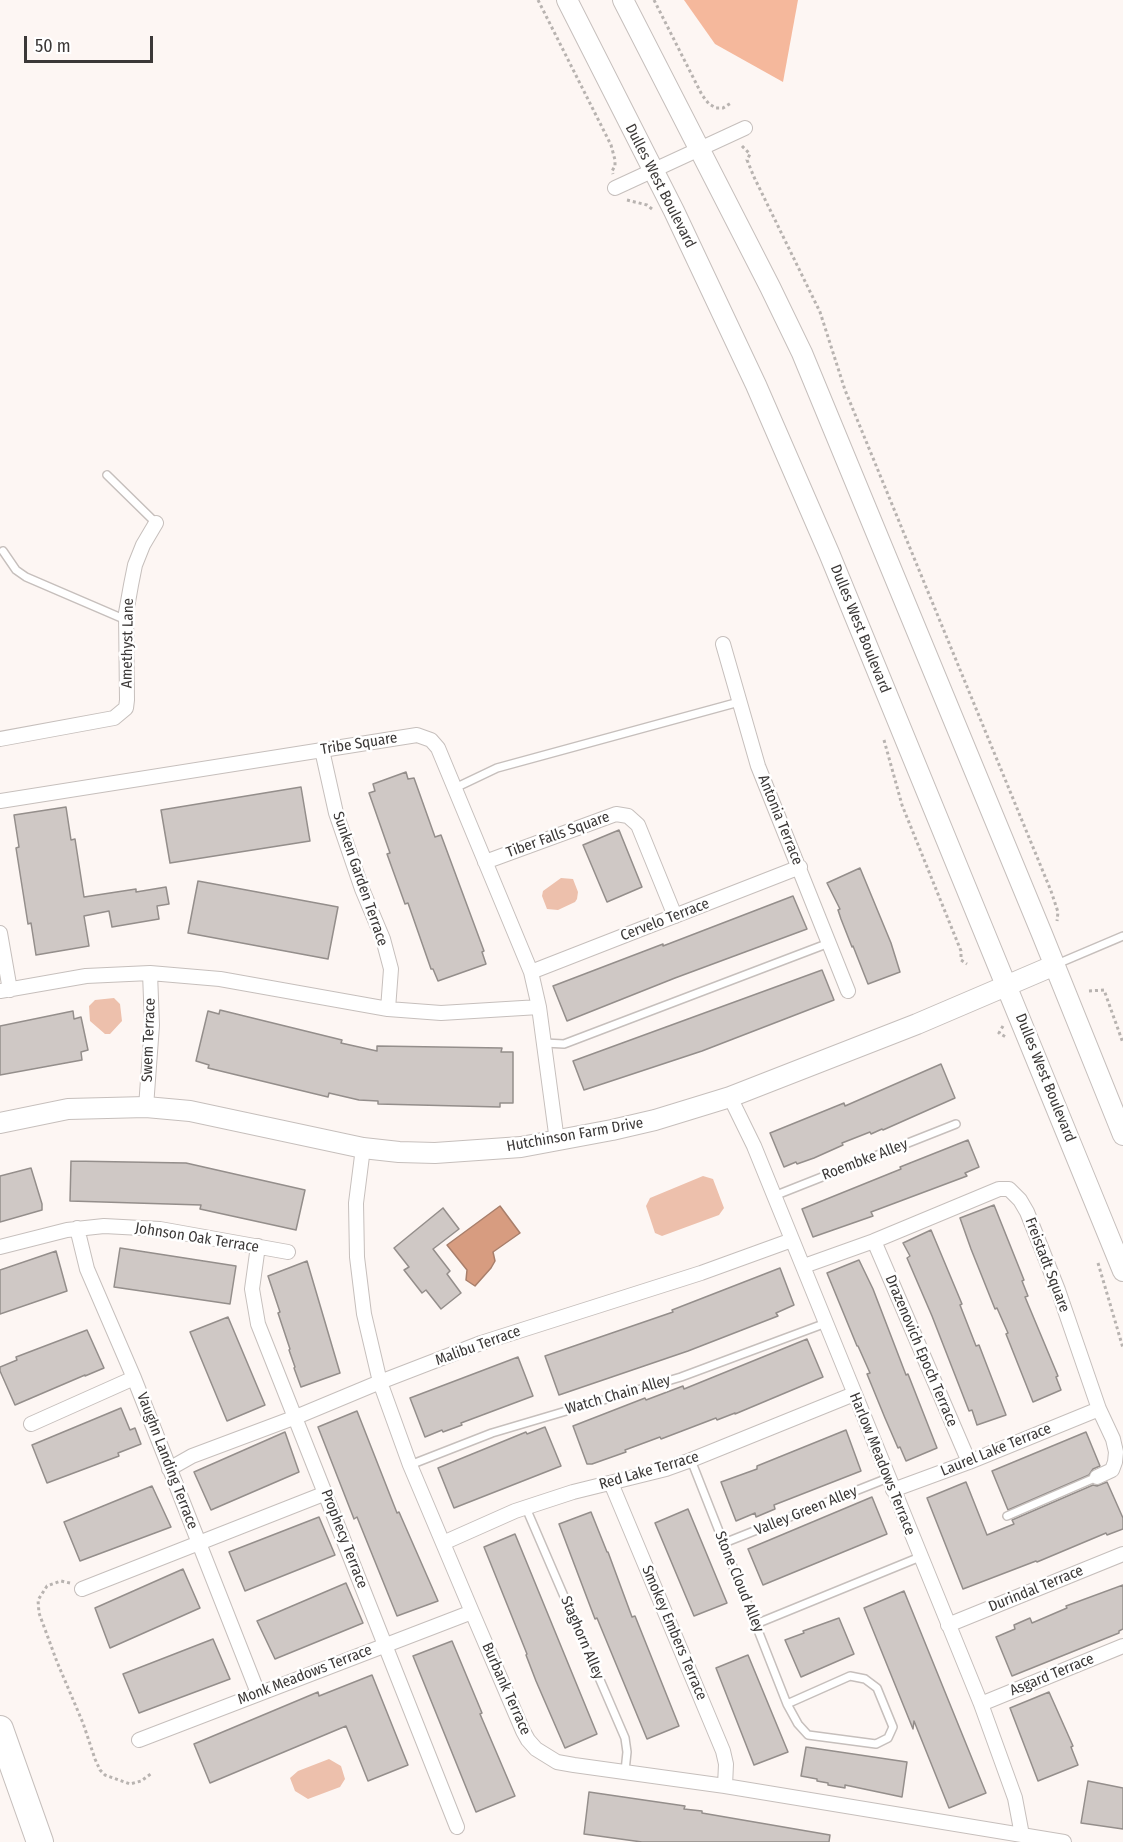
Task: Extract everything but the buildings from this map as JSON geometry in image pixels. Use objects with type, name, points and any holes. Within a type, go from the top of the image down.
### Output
[{"type":"highway","points":[[0,1729],[40,1842]]},
{"type":"street","name":"Dulles West Boulevard","points":[[567,0],[679,221],[756,385],[829,553],[1123,1271]]},
{"type":"street","points":[[623,0],[802,353],[1123,1135]]},
{"type":"street","points":[[614,182],[653,170],[745,128]]},
{"type":"street","name":"Amethyst Lane","points":[[0,740],[114,718],[126,708],[126,620],[135,565],[156,523]]},
{"type":"street","name":"Antonia Terrace","points":[[723,644],[758,766],[849,991]]},
{"type":"street","name":"Tribe Square","points":[[0,801],[417,735],[431,740],[438,748],[531,972],[539,1007],[557,1141]]},
{"type":"street","name":"Sunken Garden Terrace","points":[[322,750],[336,813],[362,889],[383,939],[391,969],[388,1009]]},
{"type":"street","name":"Tiber Falls Square","points":[[485,862],[616,814],[628,816],[638,825],[675,916]]},
{"type":"street","name":"Cervelo Terrace","points":[[531,972],[800,867]]},
{"type":"street","points":[[0,933],[5,991],[86,976],[150,973],[220,979],[388,1009],[441,1013],[539,1007]]},
{"type":"street","name":"Hutchinson Farm Drive","points":[[0,1123],[68,1109],[146,1107],[190,1111],[363,1148],[399,1152],[435,1153],[521,1147],[655,1120],[730,1097],[917,1024],[1055,965]]},
{"type":"street","name":"Swem Terrace","points":[[146,1107],[152,1025],[150,973]]},
{"type":"street","name":"Harlow Meadows Terrace","points":[[730,1097],[754,1146],[804,1266],[890,1484],[981,1704],[1015,1798],[1022,1835]]},
{"type":"street","name":"Burbank Terrace","points":[[363,1148],[356,1203],[357,1257],[364,1314],[380,1382],[410,1465],[472,1612],[523,1731],[536,1749],[557,1762],[725,1786],[1064,1842]]},
{"type":"street","name":"Freistadt Square","points":[[804,1266],[874,1241],[999,1189],[1009,1190],[1020,1200],[1027,1212],[1058,1290],[1099,1409],[1113,1439],[1116,1452],[1112,1470],[1097,1477]]},
{"type":"street","name":"Johnson Oak Terrace","points":[[0,1246],[77,1228],[104,1226],[160,1229],[288,1252]]},
{"type":"street","name":"Vaughn Landing Terrace","points":[[77,1228],[87,1269],[134,1378],[258,1693]]},
{"type":"street","name":"Malibu Terrace","points":[[170,1469],[192,1456],[482,1342],[701,1273],[792,1240]]},
{"type":"street","name":"Drazenovich Epoch Terrace","points":[[874,1241],[969,1462]]},
{"type":"street","name":"Prophecy Terrace","points":[[258,1246],[252,1289],[258,1324],[457,1827]]},
{"type":"street","points":[[31,1425],[134,1378]]},
{"type":"street","name":"Red Lake Terrace","points":[[443,1543],[526,1508],[691,1460],[854,1394]]},
{"type":"street","name":"Laurel Lake Terrace","points":[[890,1484],[969,1462],[1099,1409]]},
{"type":"street","name":"Smokey Embers Terrace","points":[[611,1483],[723,1751],[726,1764],[725,1786]]},
{"type":"street","points":[[82,1588],[326,1493]]},
{"type":"street","name":"Durindal Terrace","points":[[948,1625],[1123,1554]]},
{"type":"street","name":"Monk Meadows Terrace","points":[[139,1740],[472,1612]]},
{"type":"street","name":"Asgard Terrace","points":[[981,1704],[1123,1647]]},
{"type":"lane","points":[[107,475],[156,523]]},
{"type":"lane","points":[[3,551],[16,570],[26,577],[126,620]]},
{"type":"lane","points":[[455,788],[497,768],[739,702]]},
{"type":"lane","points":[[1055,965],[1123,936]]},
{"type":"lane","points":[[544,1043],[564,1044],[830,943]]},
{"type":"lane","name":"Roembke Alley","points":[[774,1196],[956,1124]]},
{"type":"lane","name":"Watch Chain Alley","points":[[410,1465],[492,1433],[681,1377],[826,1323]]},
{"type":"lane","name":"Stone Cloud Alley","points":[[691,1460],[787,1704],[798,1724],[808,1735],[876,1744],[888,1738],[892,1727],[877,1688],[865,1679],[850,1676],[787,1704]]},
{"type":"lane","points":[[1006,1516],[1097,1477]]},
{"type":"lane","name":"Valley Green Alley","points":[[724,1544],[890,1484]]},
{"type":"lane","name":"Staghorn Alley","points":[[526,1508],[625,1738],[627,1752],[625,1771]]},
{"type":"lane","points":[[756,1624],[920,1557]]},
{"type":"path","points":[[538,0],[611,145],[615,160],[612,171],[614,182]]},
{"type":"path","points":[[654,0],[702,94],[716,108],[723,108],[731,103]]},
{"type":"path","points":[[742,146],[750,154],[747,160],[751,171],[820,312],[844,390],[1051,891],[1058,912],[1055,930]]},
{"type":"path","points":[[627,200],[647,205],[658,217]]},
{"type":"path","points":[[882,733],[902,805],[961,951],[961,960],[967,964]]},
{"type":"path","points":[[1089,991],[1104,990],[1123,1043]]},
{"type":"path","points":[[1003,1026],[999,1033],[1003,1034],[1008,1041]]},
{"type":"path","points":[[1096,1258],[1123,1348]]},
{"type":"path","points":[[82,1588],[61,1581],[47,1586],[38,1600],[39,1613],[57,1662],[75,1702],[100,1770],[105,1775],[130,1784],[141,1781],[152,1773]]},
{"type":"shaded area","points":[[684,0],[798,0],[783,82],[715,44]]},
{"type":"shaded area","points":[[561,878],[573,879],[578,892],[577,899],[558,910],[547,909],[542,896],[543,891]]},
{"type":"shaded area","points":[[114,998],[120,1004],[122,1021],[110,1034],[105,1034],[90,1021],[89,1006],[95,1000]]},
{"type":"shaded area","points":[[703,1176],[713,1179],[724,1208],[719,1215],[662,1236],[655,1233],[646,1206],[650,1198]]},
{"type":"shaded area","points":[[500,1206],[520,1233],[493,1252],[495,1261],[475,1286],[466,1280],[467,1270],[447,1245]]},
{"type":"shaded area","points":[[329,1759],[341,1766],[345,1779],[340,1787],[308,1799],[295,1791],[290,1778],[298,1771]]}]
